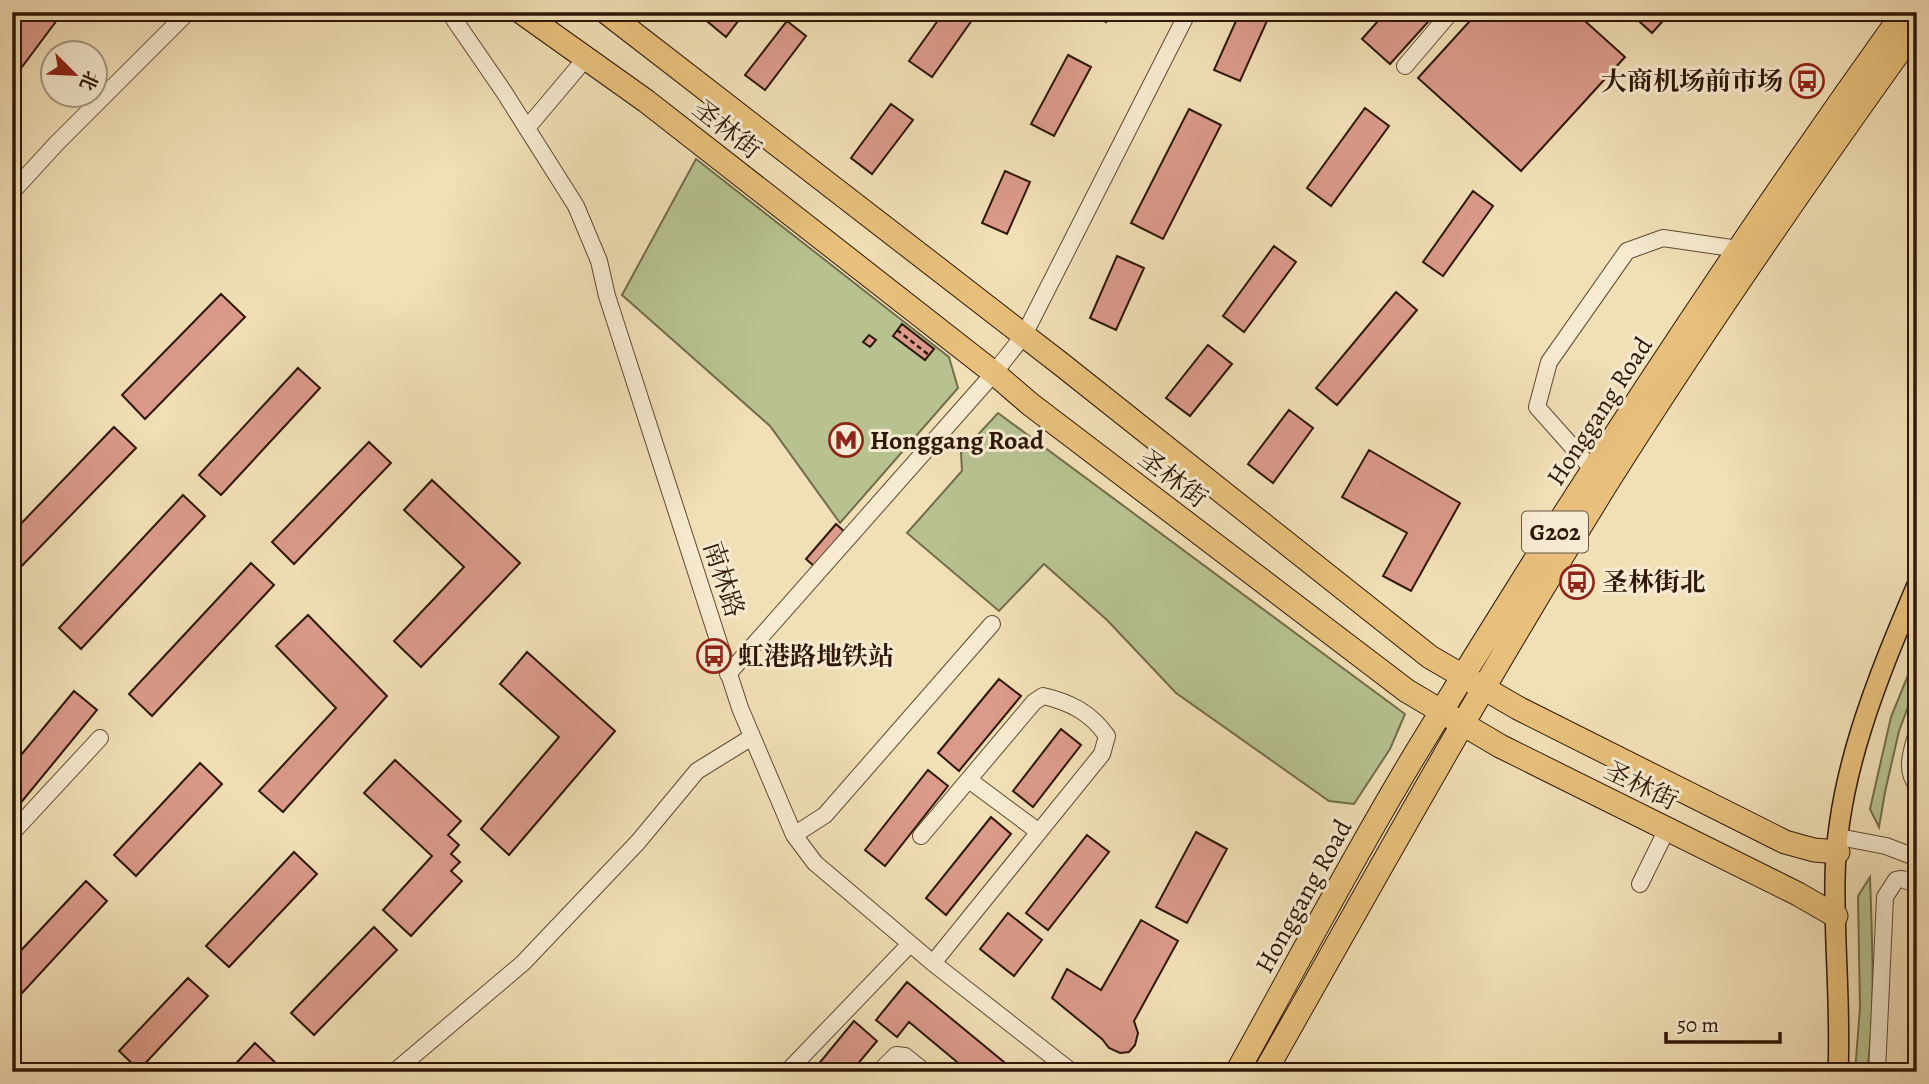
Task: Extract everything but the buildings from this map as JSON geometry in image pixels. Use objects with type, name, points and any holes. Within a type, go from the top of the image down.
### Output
[{"type":"highway","name":"圣林街","points":[[521,12],[646,101],[1030,404],[1397,683],[1500,746],[1836,916]]},
{"type":"highway","name":"圣林街","points":[[606,12],[1024,335],[1430,657],[1518,708],[1785,842],[1814,850],[1838,844]]},
{"type":"highway","name":"Honggang Road","points":[[1265,1072],[1462,724],[1474,682],[1593,470],[1738,249],[1906,17]]},
{"type":"highway","name":"Honggang Road","points":[[1237,1072],[1408,767],[1442,712],[1474,682],[1608,482],[1906,17]]},
{"type":"main road","points":[[1838,1072],[1835,879],[1843,801],[1864,721],[1883,664],[1917,585]]},
{"type":"street","points":[[12,192],[188,12]]},
{"type":"street","name":"南林路","points":[[449,12],[576,205],[599,261],[607,296],[728,674],[794,835],[815,863],[933,963],[1070,1071]]},
{"type":"street","points":[[728,674],[994,373],[1024,335],[1188,12]]},
{"type":"street","points":[[1405,65],[1451,12]]},
{"type":"street","points":[[527,128],[586,58]]},
{"type":"street","points":[[1593,470],[1537,407],[1549,362],[1627,251],[1663,238],[1738,249]]},
{"type":"street","points":[[794,835],[825,815],[992,624]]},
{"type":"street","points":[[921,836],[1034,702],[1043,696],[1081,709],[1097,721],[1107,736],[1102,754],[933,963]]},
{"type":"street","points":[[1917,732],[1909,766],[1910,775],[1917,785]]},
{"type":"street","points":[[394,1072],[523,963],[638,842],[697,771],[752,737]]},
{"type":"street","points":[[12,833],[100,738]]},
{"type":"street","points":[[969,780],[1039,832]]},
{"type":"street","points":[[1640,884],[1667,829]]},
{"type":"street","points":[[1838,844],[1886,846],[1917,859]]},
{"type":"street","points":[[1877,1072],[1885,897],[1896,880],[1902,879],[1917,885]]},
{"type":"street","points":[[787,1072],[910,944]]},
{"type":"street","points":[[879,1072],[896,1055],[905,1056],[925,1072]]},
{"type":"path","points":[[897,330],[929,355]]},
{"type":"green space","points":[[696,159],[949,357],[958,388],[840,523],[770,426],[622,295]]},
{"type":"green space","points":[[998,413],[1405,714],[1390,749],[1354,804],[1329,801],[1176,693],[1107,620],[1044,564],[999,611],[907,533],[962,471],[961,453]]},
{"type":"green space","points":[[1917,653],[1917,683],[1899,731],[1879,827],[1870,809],[1891,717]]},
{"type":"green space","points":[[1870,877],[1872,1024],[1867,1072],[1855,1072],[1860,1008],[1858,896]]},
{"type":"place","name":"大商机场前市场","points":[[1807,81]]},
{"type":"place","name":"Honggang Road","points":[[846,440]]},
{"type":"place","name":"圣林街北","points":[[1577,582]]},
{"type":"place","name":"虹港路地铁站","points":[[714,656]]}]
